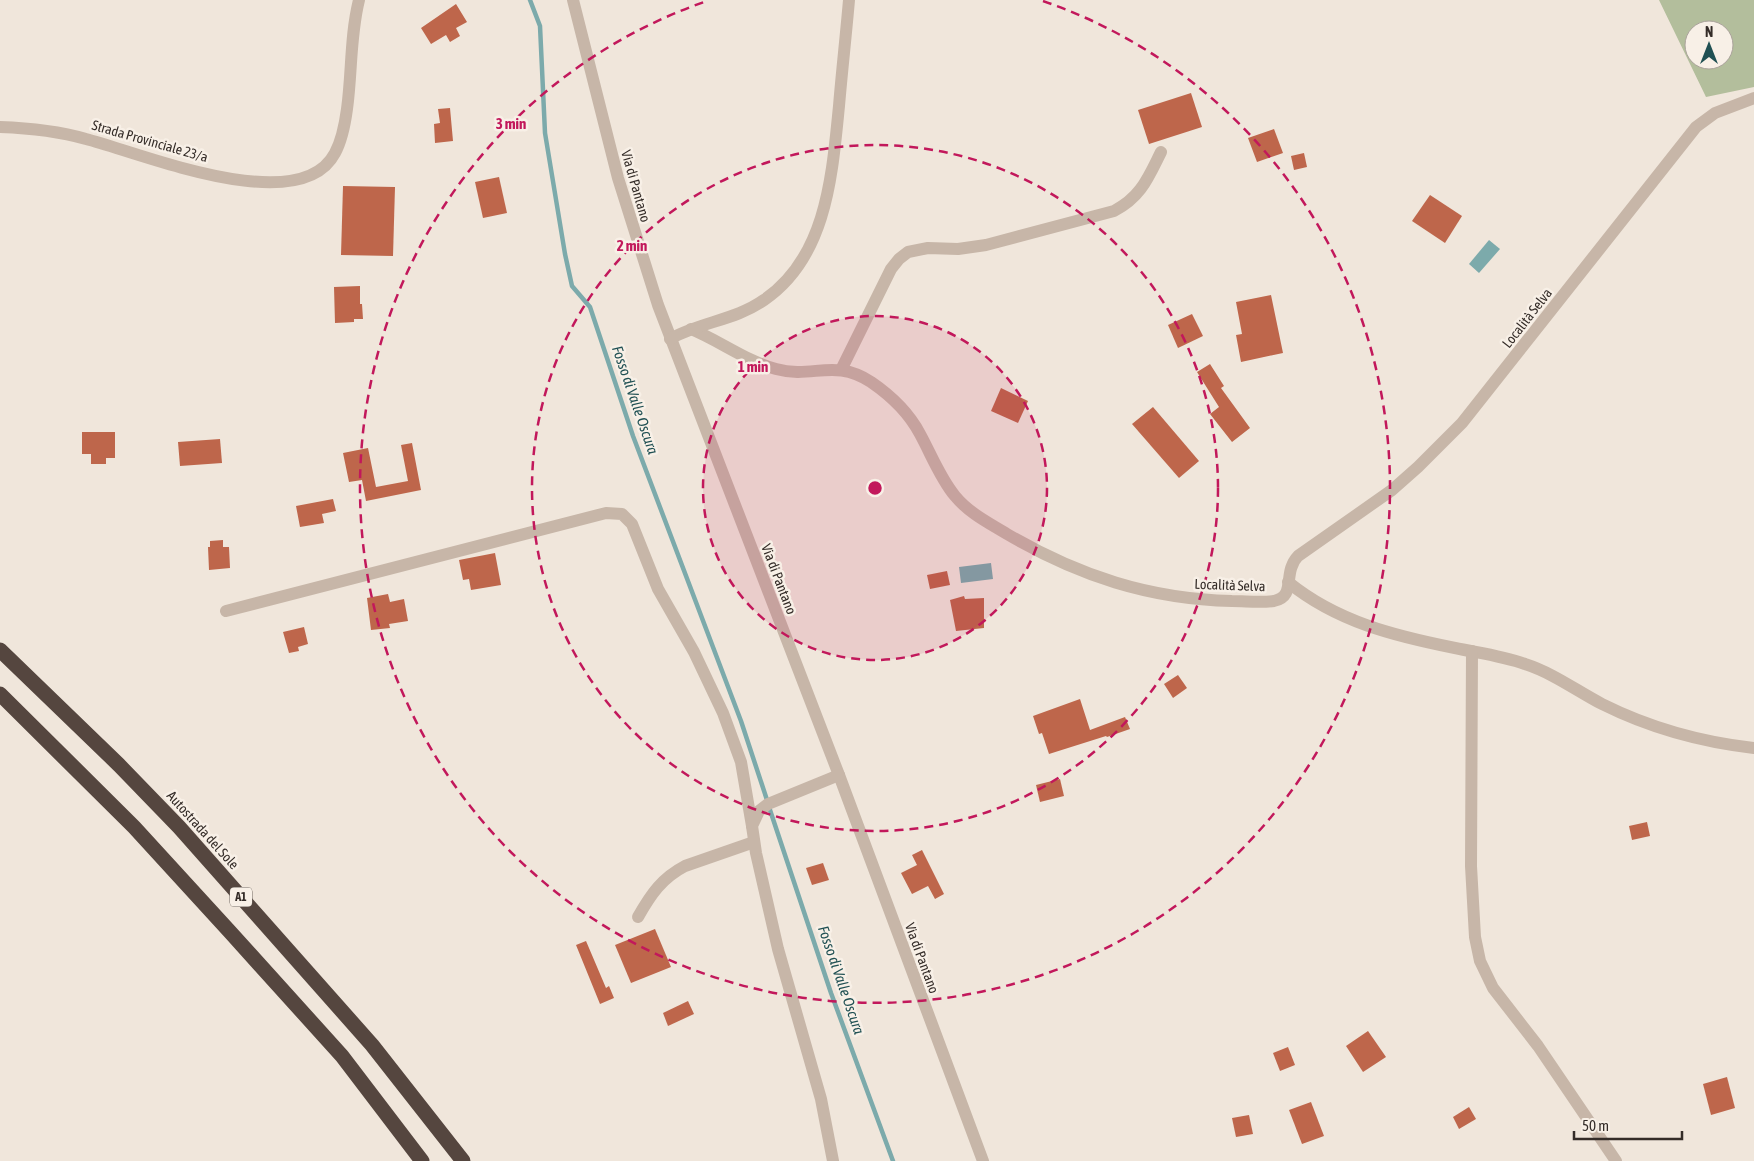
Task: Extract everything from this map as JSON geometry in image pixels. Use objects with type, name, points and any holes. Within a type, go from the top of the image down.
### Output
[{"type":"highway","name":"Autostrada del Sole","points":[[0,650],[119,765],[179,827],[372,1045],[462,1161]]},
{"type":"highway","name":"A1","points":[[0,694],[134,827],[342,1056],[422,1161]]},
{"type":"street","name":"Strada Provinciale 23/a","points":[[0,127],[41,130],[71,135],[165,164],[242,180],[282,182],[303,179],[325,166],[331,160],[339,145],[346,111],[359,0]]},
{"type":"street","name":"Via di Pantano","points":[[573,0],[629,218],[670,339],[839,775],[983,1161]]},
{"type":"street","points":[[670,339],[691,329],[742,313],[769,297],[794,272],[812,241],[825,207],[831,176],[849,0]]},
{"type":"street","name":"Località Selva","points":[[691,329],[760,364],[778,370],[801,372],[841,370],[856,374],[869,381],[903,410],[919,432],[947,486],[964,506],[981,518],[1052,558],[1088,573],[1158,594],[1192,599],[1274,601],[1285,596],[1292,565],[1298,556],[1392,490],[1430,456],[1466,419],[1696,127],[1715,113],[1754,98]]},
{"type":"street","points":[[841,370],[891,270],[904,255],[914,250],[928,248],[958,249],[986,245],[1114,211],[1125,206],[1137,195],[1146,182],[1160,152]]},
{"type":"street","points":[[226,611],[606,513],[618,512],[631,521],[658,589],[694,652],[723,713],[740,762],[746,787],[754,842],[776,942],[821,1099],[833,1161]]},
{"type":"street","points":[[1288,582],[1328,610],[1356,622],[1421,640],[1509,658],[1533,667],[1602,704],[1655,727],[1691,738],[1754,748]]},
{"type":"street","points":[[1472,651],[1471,866],[1476,936],[1480,961],[1492,988],[1542,1052],[1616,1161]]},
{"type":"street","points":[[752,826],[759,811],[768,804],[839,775]]},
{"type":"street","points":[[638,916],[657,886],[675,871],[754,842]]},
{"type":"green space","points":[[1659,0],[1754,0],[1754,87],[1706,97],[1693,70],[1734,70],[1734,20],[1684,20],[1684,52]]},
{"type":"water","points":[[1489,240],[1500,249],[1479,273],[1469,264]]},
{"type":"water","points":[[991,563],[993,579],[961,583],[959,567]]},
{"type":"building","points":[[456,4],[467,22],[456,28],[460,36],[450,42],[446,35],[431,44],[421,28]]},
{"type":"building","points":[[1191,93],[1202,127],[1149,144],[1138,110]]},
{"type":"building","points":[[450,108],[453,141],[435,143],[434,124],[440,123],[438,109]]},
{"type":"building","points":[[1274,129],[1283,153],[1257,162],[1248,138]]},
{"type":"building","points":[[1304,153],[1307,167],[1294,170],[1291,156]]},
{"type":"building","points":[[499,177],[507,213],[483,218],[475,182]]},
{"type":"building","points":[[343,186],[395,187],[393,256],[341,255]]},
{"type":"building","points":[[1430,195],[1462,216],[1445,243],[1412,221]]},
{"type":"building","points":[[360,286],[360,304],[362,304],[363,319],[354,319],[354,322],[335,323],[334,287]]},
{"type":"building","points":[[1271,295],[1283,353],[1241,362],[1236,335],[1242,334],[1236,302]]},
{"type":"building","points":[[1192,314],[1203,336],[1178,348],[1168,325]]},
{"type":"building","points":[[1210,364],[1224,386],[1221,388],[1250,428],[1232,442],[1210,414],[1219,407],[1197,372]]},
{"type":"building","points":[[1001,388],[1028,401],[1018,423],[991,411]]},
{"type":"building","points":[[1153,407],[1199,461],[1179,478],[1132,424]]},
{"type":"building","points":[[82,432],[115,432],[115,458],[106,458],[106,464],[91,464],[91,454],[82,454]]},
{"type":"building","points":[[220,439],[222,463],[180,466],[178,442]]},
{"type":"building","points":[[412,443],[421,490],[366,501],[362,480],[349,482],[343,453],[368,448],[376,487],[408,481],[401,445]]},
{"type":"building","points":[[333,499],[336,511],[322,514],[324,523],[300,527],[296,506]]},
{"type":"building","points":[[223,540],[223,547],[229,547],[230,568],[209,570],[208,547],[210,547],[210,541]]},
{"type":"building","points":[[495,553],[501,585],[471,590],[469,579],[463,580],[459,560]]},
{"type":"building","points":[[947,571],[950,585],[930,589],[927,575]]},
{"type":"building","points":[[388,594],[390,602],[404,599],[408,621],[389,624],[390,628],[371,630],[367,598]]},
{"type":"building","points":[[964,596],[965,599],[984,598],[984,628],[956,631],[950,600]]},
{"type":"building","points":[[304,627],[308,644],[298,647],[299,651],[289,653],[283,632]]},
{"type":"building","points":[[1178,675],[1187,688],[1173,698],[1164,684]]},
{"type":"building","points":[[1080,699],[1090,730],[1125,717],[1130,729],[1049,754],[1042,733],[1039,734],[1033,716]]},
{"type":"building","points":[[1060,779],[1064,796],[1040,802],[1036,785]]},
{"type":"building","points":[[1647,822],[1650,836],[1632,840],[1629,826]]},
{"type":"building","points":[[922,850],[944,894],[935,899],[928,886],[912,894],[901,873],[917,865],[912,855]]},
{"type":"building","points":[[823,863],[829,880],[812,885],[806,868]]},
{"type":"building","points":[[655,929],[671,967],[631,983],[615,945]]},
{"type":"building","points":[[586,941],[606,988],[609,986],[614,998],[600,1004],[576,945]]},
{"type":"building","points":[[688,1001],[694,1014],[668,1026],[663,1013]]},
{"type":"building","points":[[1368,1031],[1386,1057],[1363,1072],[1346,1046]]},
{"type":"building","points":[[1288,1047],[1295,1065],[1280,1071],[1273,1053]]},
{"type":"building","points":[[1727,1077],[1735,1108],[1711,1115],[1703,1084]]},
{"type":"building","points":[[1311,1102],[1324,1136],[1302,1144],[1289,1110]]},
{"type":"building","points":[[1469,1107],[1476,1119],[1459,1129],[1453,1117]]},
{"type":"building","points":[[1249,1115],[1253,1134],[1236,1137],[1232,1118]]},
{"type":"waterway","name":"Fosso di Valle Oscura","points":[[530,0],[540,26],[545,133],[572,286],[590,307],[633,436],[741,721],[767,800]]},
{"type":"waterway","name":"Fosso di Valle Oscura","points":[[769,807],[831,993],[893,1161]]}]
